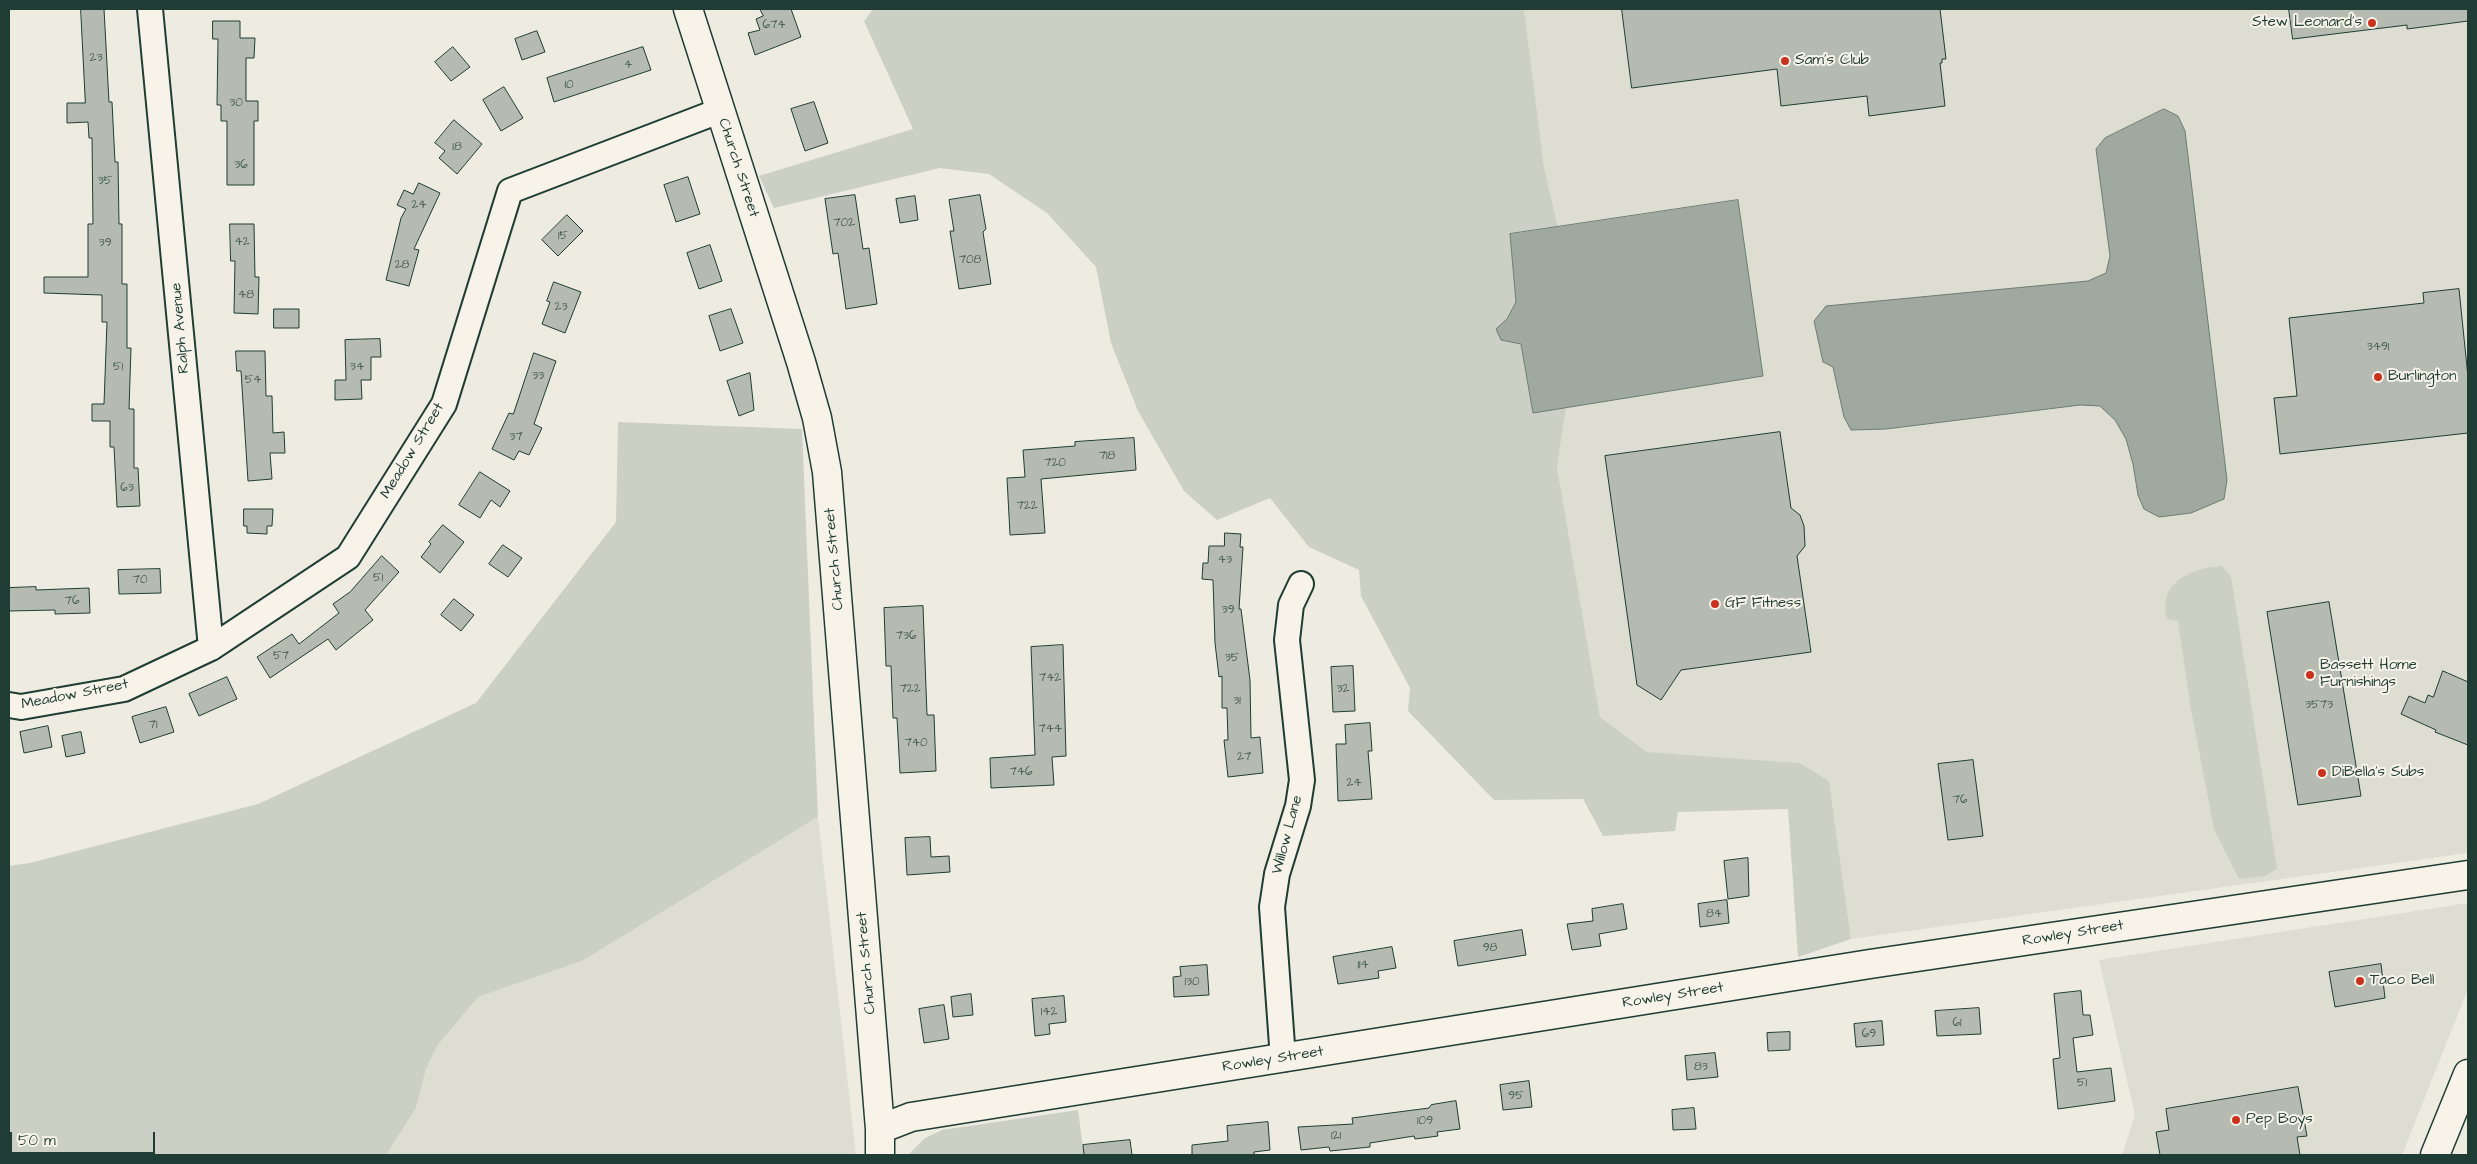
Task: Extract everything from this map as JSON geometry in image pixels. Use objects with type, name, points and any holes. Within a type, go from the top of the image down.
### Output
[{"type":"main road","name":"Church Street","points":[[688,9],[801,362],[816,418],[827,472],[880,1142]]},
{"type":"main road","name":"Rowley Street","points":[[880,1142],[911,1117],[1870,964],[2468,875]]},
{"type":"main road","points":[[2436,1155],[2468,1074]]},
{"type":"street","name":"Ralph Avenue","points":[[150,9],[211,648]]},
{"type":"street","name":"Meadow Street","points":[[9,705],[21,708],[124,689],[211,648],[348,557],[444,404],[510,192],[720,111]]},
{"type":"street","name":"Willow Lane","points":[[1283,1059],[1272,907],[1276,874],[1298,806],[1302,780],[1287,640],[1291,605],[1301,584]]},
{"type":"shaded area","points":[[873,9],[1524,9],[1544,167],[1558,227],[1510,234],[1516,302],[1507,319],[1501,340],[1521,343],[1533,412],[1566,407],[1557,467],[1600,717],[1647,752],[1800,763],[1829,781],[1851,939],[1798,957],[1788,809],[1678,812],[1675,831],[1603,836],[1583,799],[1494,800],[1408,711],[1410,688],[1361,596],[1359,570],[1309,547],[1270,498],[1217,520],[1184,491],[1138,411],[1111,343],[1096,267],[1047,213],[989,174],[940,168],[774,208],[759,176],[913,129],[864,21]]},
{"type":"shaded area","points":[[1524,9],[2468,9],[2468,853],[1851,939],[1829,781],[1800,763],[1647,752],[1600,717],[1557,467],[1566,407],[1763,376],[1738,200],[1558,227],[1544,167]]},
{"type":"shaded area","points":[[2164,109],[2178,116],[2185,131],[2227,480],[2224,499],[2191,513],[2159,517],[2144,509],[2138,495],[2133,464],[2126,439],[2115,420],[2100,406],[2080,405],[1886,429],[1851,430],[1844,417],[1833,367],[1823,362],[1814,321],[1826,306],[2088,281],[2106,273],[2110,256],[2096,149],[2105,138]]},
{"type":"shaded area","points":[[1738,200],[1763,376],[1533,413],[1521,344],[1501,340],[1496,329],[1507,319],[1516,302],[1510,234]]},
{"type":"shaded area","points":[[618,422],[802,429],[818,817],[582,961],[478,997],[437,1046],[426,1069],[416,1108],[386,1155],[9,1155],[9,866],[30,863],[258,804],[476,703],[616,522]]},
{"type":"shaded area","points":[[2222,566],[2231,577],[2277,869],[2265,876],[2239,879],[2214,829],[2191,709],[2178,621],[2167,619],[2166,606],[2167,595],[2172,586],[2180,579],[2199,570]]},
{"type":"shaded area","points":[[818,817],[856,1155],[386,1155],[416,1108],[426,1069],[437,1046],[478,997],[582,961]]},
{"type":"shaded area","points":[[2468,903],[2468,989],[2402,1155],[2122,1155],[2135,1115],[2099,960]]},
{"type":"shaded area","points":[[1078,1110],[1084,1155],[908,1155],[925,1138],[942,1130]]},
{"type":"building","points":[[81,9],[104,9],[109,102],[112,102],[115,162],[118,162],[119,224],[122,224],[122,284],[127,284],[127,348],[131,348],[129,409],[134,409],[134,468],[138,468],[140,506],[117,507],[114,447],[110,447],[110,421],[92,421],[92,404],[104,404],[107,322],[102,322],[102,295],[44,293],[44,277],[88,277],[88,224],[93,224],[92,138],[89,138],[88,122],[67,123],[67,103],[85,103]]},
{"type":"building","points":[[760,9],[791,9],[801,37],[755,55],[748,33],[760,30],[756,19],[763,16]]},
{"type":"building","name":"Sam's Club","points":[[1622,9],[1940,9],[1946,59],[1942,59],[1942,63],[1940,63],[1945,106],[1869,116],[1867,96],[1781,106],[1777,69],[1632,88]]},
{"type":"building","name":"Stew Leonard's","points":[[2289,9],[2468,9],[2468,21],[2407,29],[2407,25],[2293,39]]},
{"type":"building","points":[[213,21],[240,21],[240,38],[255,38],[254,58],[246,58],[246,101],[258,101],[258,121],[254,121],[254,185],[227,185],[227,121],[221,121],[221,105],[217,105],[218,39],[213,39]]},
{"type":"building","points":[[537,31],[545,52],[522,60],[515,39]]},
{"type":"building","points":[[453,47],[470,67],[451,81],[435,62]]},
{"type":"building","points":[[643,47],[651,70],[554,102],[547,78]]},
{"type":"building","points":[[504,87],[523,118],[501,131],[483,100]]},
{"type":"building","points":[[814,102],[828,143],[805,151],[791,109]]},
{"type":"building","points":[[454,120],[482,144],[457,174],[439,158],[445,151],[435,143]]},
{"type":"building","points":[[688,177],[700,214],[676,222],[664,185]]},
{"type":"building","points":[[419,183],[440,193],[414,249],[419,250],[409,286],[386,280],[401,218],[406,209],[397,205],[404,190],[413,194]]},
{"type":"building","points":[[855,195],[863,249],[869,248],[877,304],[846,309],[838,253],[833,254],[825,199]]},
{"type":"building","points":[[980,195],[986,229],[983,232],[991,284],[959,289],[950,231],[954,231],[949,200]]},
{"type":"building","points":[[915,196],[918,220],[900,223],[896,199]]},
{"type":"building","points":[[567,215],[583,231],[558,256],[542,240]]},
{"type":"building","points":[[230,224],[254,224],[255,277],[259,277],[258,314],[234,313],[235,261],[231,261]]},
{"type":"building","points":[[710,245],[722,281],[699,289],[687,253]]},
{"type":"building","points":[[554,282],[581,292],[565,333],[542,324],[550,302],[547,301]]},
{"type":"building","points":[[2459,289],[2468,377],[2468,433],[2280,454],[2274,398],[2297,396],[2289,318],[2424,303],[2423,293]]},
{"type":"building","points":[[274,309],[299,309],[299,328],[274,328]]},
{"type":"building","points":[[731,309],[743,343],[720,351],[709,316]]},
{"type":"building","points":[[380,339],[381,357],[371,357],[371,380],[361,380],[362,399],[335,400],[335,380],[346,380],[345,340]]},
{"type":"building","points":[[236,351],[265,351],[266,396],[272,396],[273,433],[284,432],[285,453],[270,453],[272,479],[248,481],[241,371],[237,371]]},
{"type":"building","points":[[534,353],[556,361],[534,424],[542,428],[529,455],[519,451],[514,460],[492,449],[509,413],[513,414]]},
{"type":"building","points":[[750,373],[754,410],[739,416],[727,381]]},
{"type":"building","name":"GF Fitness","points":[[1780,432],[1791,508],[1800,515],[1804,526],[1805,546],[1797,556],[1811,652],[1681,670],[1661,700],[1637,685],[1605,456]]},
{"type":"building","points":[[1134,438],[1136,470],[1041,479],[1045,533],[1010,535],[1007,478],[1025,477],[1023,450],[1075,446],[1075,442]]},
{"type":"building","points":[[480,472],[510,491],[500,507],[491,500],[480,518],[459,505]]},
{"type":"building","points":[[244,509],[273,509],[272,526],[267,526],[267,534],[247,533],[247,526],[244,526]]},
{"type":"building","points":[[443,525],[464,542],[440,573],[421,557],[431,544],[429,542]]},
{"type":"building","points":[[1225,533],[1241,534],[1240,547],[1243,547],[1239,609],[1241,609],[1250,680],[1251,738],[1260,737],[1263,773],[1228,777],[1224,740],[1228,740],[1227,708],[1222,708],[1222,676],[1219,677],[1215,643],[1213,580],[1202,579],[1203,563],[1208,563],[1209,546],[1224,546]]},
{"type":"building","points":[[503,545],[522,558],[508,577],[489,564]]},
{"type":"building","points":[[382,556],[399,572],[365,610],[373,620],[336,650],[328,639],[270,678],[257,657],[292,634],[299,644],[339,613],[333,604],[350,592]]},
{"type":"building","points":[[160,569],[161,593],[119,594],[118,570]]},
{"type":"building","points":[[36,587],[36,590],[89,588],[90,613],[55,614],[55,610],[9,611],[9,588]]},
{"type":"building","points":[[454,599],[474,615],[461,631],[441,615]]},
{"type":"building","points":[[2329,602],[2361,796],[2298,805],[2267,612]]},
{"type":"building","points":[[923,606],[927,715],[934,715],[936,771],[900,773],[897,718],[893,718],[891,666],[886,666],[884,608]]},
{"type":"building","points":[[1063,645],[1066,756],[1052,757],[1054,785],[991,788],[990,758],[1035,755],[1031,647]]},
{"type":"building","points":[[1353,666],[1355,711],[1333,712],[1331,667]]},
{"type":"building","points":[[2443,671],[2468,682],[2468,745],[2435,732],[2436,730],[2401,714],[2409,696],[2425,703],[2428,695],[2433,697]]},
{"type":"building","points":[[227,677],[237,699],[199,716],[189,694]]},
{"type":"building","points":[[166,707],[174,732],[140,743],[132,717]]},
{"type":"building","points":[[1370,723],[1372,751],[1368,751],[1372,799],[1338,801],[1336,744],[1346,744],[1345,725]]},
{"type":"building","points":[[48,726],[52,747],[24,753],[20,732]]},
{"type":"building","points":[[81,732],[85,753],[66,757],[62,736]]},
{"type":"building","points":[[1973,760],[1983,836],[1948,840],[1938,764]]},
{"type":"building","points":[[930,837],[931,857],[949,856],[950,872],[907,875],[905,838]]},
{"type":"building","points":[[1748,858],[1749,896],[1728,899],[1724,861]]},
{"type":"building","points":[[1727,900],[1729,923],[1700,927],[1698,904]]},
{"type":"building","points":[[1623,904],[1627,929],[1599,934],[1601,946],[1572,950],[1567,924],[1593,921],[1592,909]]},
{"type":"building","points":[[1522,930],[1526,955],[1458,966],[1454,941]]},
{"type":"building","points":[[1392,947],[1396,968],[1378,971],[1379,978],[1338,984],[1333,957]]},
{"type":"building","name":"Taco Bell","points":[[2381,964],[2385,998],[2335,1007],[2329,972]]},
{"type":"building","points":[[1207,965],[1209,995],[1174,997],[1173,977],[1181,976],[1180,967]]},
{"type":"building","points":[[2081,991],[2083,1015],[2090,1015],[2093,1035],[2073,1038],[2077,1072],[2111,1068],[2115,1101],[2058,1109],[2053,1059],[2060,1058],[2054,994]]},
{"type":"building","points":[[971,994],[973,1015],[953,1017],[951,997]]},
{"type":"building","points":[[1064,996],[1066,1022],[1049,1024],[1050,1034],[1035,1036],[1032,999]]},
{"type":"building","points":[[944,1005],[949,1039],[924,1043],[919,1009]]},
{"type":"building","points":[[1979,1008],[1981,1034],[1937,1036],[1935,1011]]},
{"type":"building","points":[[1882,1021],[1884,1045],[1856,1047],[1854,1024]]},
{"type":"building","points":[[1790,1032],[1790,1050],[1768,1051],[1767,1033]]},
{"type":"building","points":[[1715,1053],[1718,1077],[1687,1080],[1685,1056]]},
{"type":"building","points":[[1529,1081],[1532,1107],[1503,1110],[1500,1085]]},
{"type":"building","name":"Pep Boys","points":[[2298,1087],[2307,1136],[2297,1137],[2300,1155],[2160,1155],[2156,1132],[2169,1130],[2166,1109]]},
{"type":"building","points":[[1456,1101],[1460,1129],[1437,1132],[1438,1136],[1415,1139],[1414,1136],[1370,1143],[1370,1147],[1330,1151],[1329,1147],[1301,1150],[1298,1127],[1353,1124],[1352,1118],[1429,1108],[1431,1105]]},
{"type":"building","points":[[1694,1108],[1696,1129],[1673,1130],[1672,1110]]},
{"type":"building","points":[[1268,1122],[1270,1150],[1254,1152],[1254,1155],[1192,1155],[1192,1145],[1228,1141],[1227,1126]]},
{"type":"building","points":[[1130,1140],[1132,1155],[1084,1155],[1083,1145]]},
{"type":"place","name":"Stew Leonard's","points":[[2372,23]]},
{"type":"place","name":"Sam's Club","points":[[1785,61]]},
{"type":"place","name":"Burlington","points":[[2378,377]]},
{"type":"place","name":"GF Fitness","points":[[1715,604]]},
{"type":"place","name":"Bassett Home Furnishings","points":[[2310,675]]},
{"type":"place","name":"DiBella's Subs","points":[[2322,773]]},
{"type":"place","name":"Taco Bell","points":[[2360,981]]},
{"type":"place","name":"Pep Boys","points":[[2236,1120]]}]
